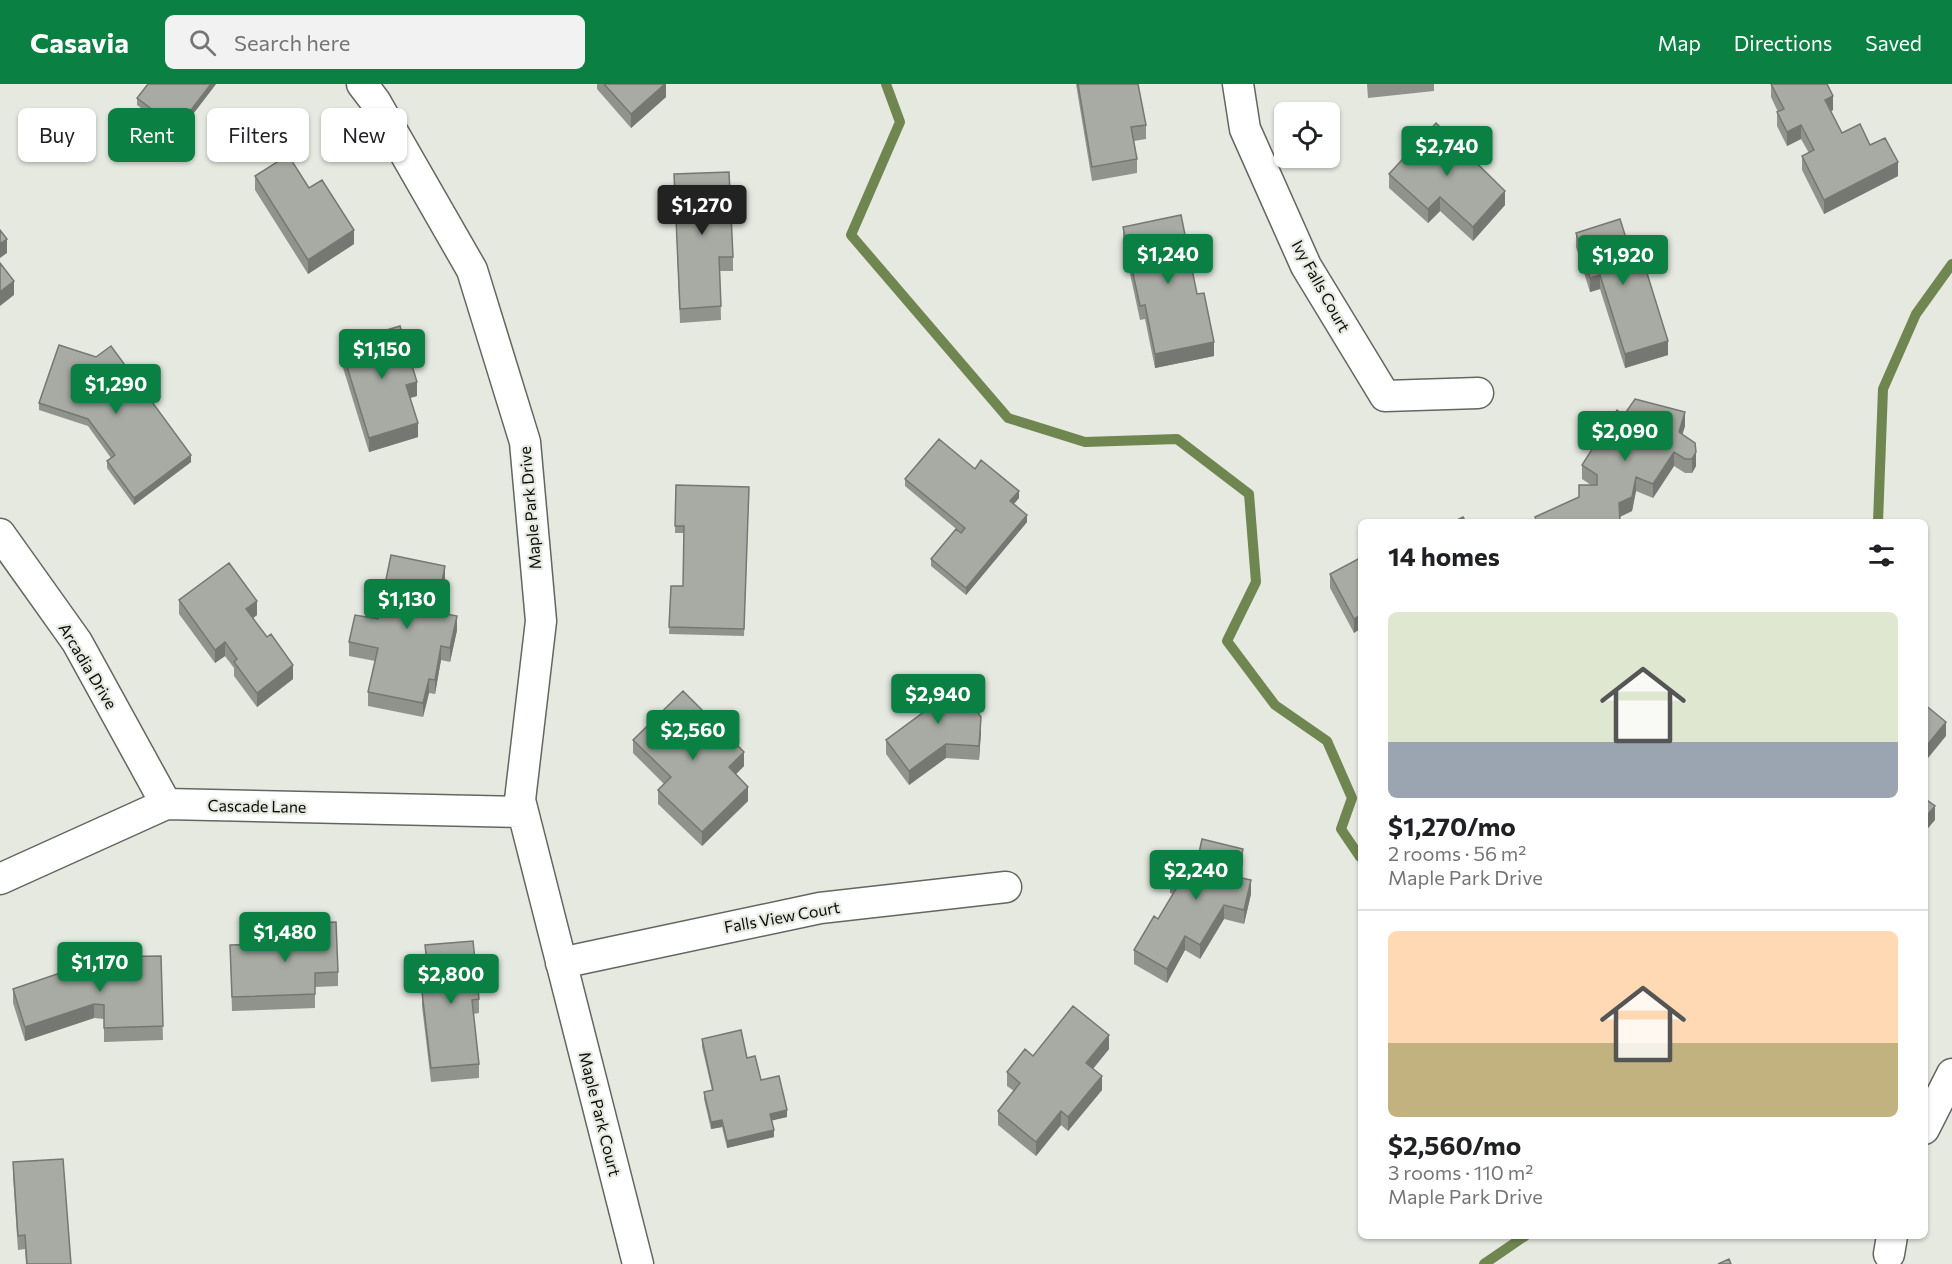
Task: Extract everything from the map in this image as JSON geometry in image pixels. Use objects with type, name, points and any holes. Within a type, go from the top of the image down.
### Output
[{"type":"street","name":"Maple Park Drive","points":[[362,84],[375,101],[472,270],[525,442],[541,621],[520,800],[561,963]]},
{"type":"street","name":"Ivy Falls Court","points":[[1238,84],[1245,129],[1306,266],[1385,396],[1478,393]]},
{"type":"street","name":"Arcadia Drive","points":[[0,534],[77,642],[166,804]]},
{"type":"street","name":"Cascade Lane","points":[[0,879],[166,804],[519,812],[520,800]]},
{"type":"street","name":"Falls View Court","points":[[561,963],[820,908],[1006,887]]},
{"type":"street","name":"Maple Park Court","points":[[561,963],[638,1264]]},
{"type":"street","points":[[1928,1121],[1952,1074]]},
{"type":"building","points":[[148,84],[211,84],[192,108],[150,108],[137,98]]},
{"type":"building","points":[[604,84],[665,84],[631,114]]},
{"type":"building","points":[[1078,84],[1138,84],[1146,125],[1131,127],[1137,159],[1092,167]]},
{"type":"building","points":[[1771,84],[1827,84],[1833,96],[1825,100],[1842,133],[1860,124],[1870,145],[1885,138],[1898,162],[1824,200],[1802,156],[1814,150],[1801,125],[1787,132],[1777,112],[1784,109]]},
{"type":"building","points":[[1436,123],[1505,191],[1473,227],[1440,197],[1428,209],[1389,174]]},
{"type":"building","points":[[277,162],[292,162],[309,188],[322,180],[354,230],[308,260],[255,176]]},
{"type":"building","points":[[729,172],[733,257],[719,257],[721,306],[680,309],[674,174]]},
{"type":"building","points":[[1181,215],[1197,294],[1204,293],[1214,342],[1155,354],[1145,305],[1140,306],[1123,227]]},
{"type":"building","points":[[1620,219],[1637,273],[1646,270],[1668,341],[1625,354],[1600,275],[1590,278],[1576,233]]},
{"type":"building","points":[[0,230],[7,239],[0,244]]},
{"type":"building","points":[[0,263],[14,281],[0,292]]},
{"type":"building","points":[[400,326],[417,382],[406,385],[418,423],[369,438],[340,344]]},
{"type":"building","points":[[59,345],[96,357],[111,346],[191,455],[134,498],[107,461],[115,455],[88,419],[39,403]]},
{"type":"building","points":[[1635,399],[1685,412],[1679,432],[1695,443],[1696,452],[1692,459],[1685,459],[1674,452],[1653,484],[1636,477],[1632,497],[1619,503],[1620,519],[1536,519],[1535,517],[1579,497],[1579,485],[1597,485],[1597,475],[1582,465],[1617,410],[1624,415]]},
{"type":"building","points":[[939,439],[975,469],[981,460],[1019,491],[1010,501],[1027,515],[966,588],[931,559],[956,529],[961,533],[965,528],[905,479]]},
{"type":"building","points":[[676,485],[749,487],[744,629],[669,627],[671,586],[683,586],[684,526],[675,526]]},
{"type":"building","points":[[391,555],[445,566],[436,612],[457,616],[450,648],[441,646],[435,680],[429,679],[423,703],[368,692],[378,648],[349,642],[355,615],[378,619]]},
{"type":"building","points":[[1358,559],[1358,616],[1354,619],[1330,574]]},
{"type":"building","points":[[229,563],[257,601],[246,609],[267,637],[271,634],[293,665],[257,693],[234,662],[237,659],[225,642],[215,650],[179,600]]},
{"type":"building","points":[[930,680],[959,685],[981,717],[979,746],[946,744],[909,771],[886,740],[925,711]]},
{"type":"building","points":[[683,691],[744,752],[729,767],[748,787],[702,832],[658,790],[671,777],[633,740]]},
{"type":"building","points":[[1928,707],[1946,722],[1928,744]]},
{"type":"building","points":[[1928,801],[1935,806],[1928,814]]},
{"type":"building","points":[[1202,839],[1243,849],[1237,877],[1251,880],[1244,910],[1224,905],[1200,945],[1185,936],[1167,969],[1134,950],[1154,916],[1158,919],[1179,884],[1170,879],[1182,859],[1196,867]]},
{"type":"building","points":[[336,922],[338,972],[315,973],[315,994],[232,997],[230,945],[294,943],[293,924]]},
{"type":"building","points":[[473,941],[479,999],[472,1000],[479,1064],[431,1068],[422,992],[430,991],[425,945]]},
{"type":"building","points":[[161,956],[163,1026],[104,1028],[104,1005],[94,1004],[25,1027],[13,989],[69,970],[71,975],[92,967],[91,957]]},
{"type":"building","points":[[1073,1006],[1109,1035],[1086,1063],[1102,1076],[1068,1117],[1061,1111],[1036,1142],[998,1111],[1020,1083],[1007,1072],[1025,1049],[1033,1056]]},
{"type":"building","points":[[741,1030],[747,1058],[755,1056],[761,1080],[779,1076],[787,1110],[770,1114],[774,1130],[727,1141],[722,1120],[711,1122],[704,1092],[713,1090],[702,1039]]},
{"type":"building","points":[[63,1159],[71,1264],[27,1264],[25,1235],[18,1236],[13,1162]]},
{"type":"building","points":[[1729,1259],[1731,1264],[1718,1264]]},
{"type":"waterway","points":[[886,84],[900,122],[851,235],[1008,418],[1085,442],[1177,439],[1249,494],[1256,582],[1227,641],[1275,705],[1327,741],[1352,798],[1341,829],[1358,854]]},
{"type":"waterway","points":[[1878,519],[1883,389],[1916,314],[1952,264]]},
{"type":"waterway","points":[[1484,1264],[1521,1239]]}]
